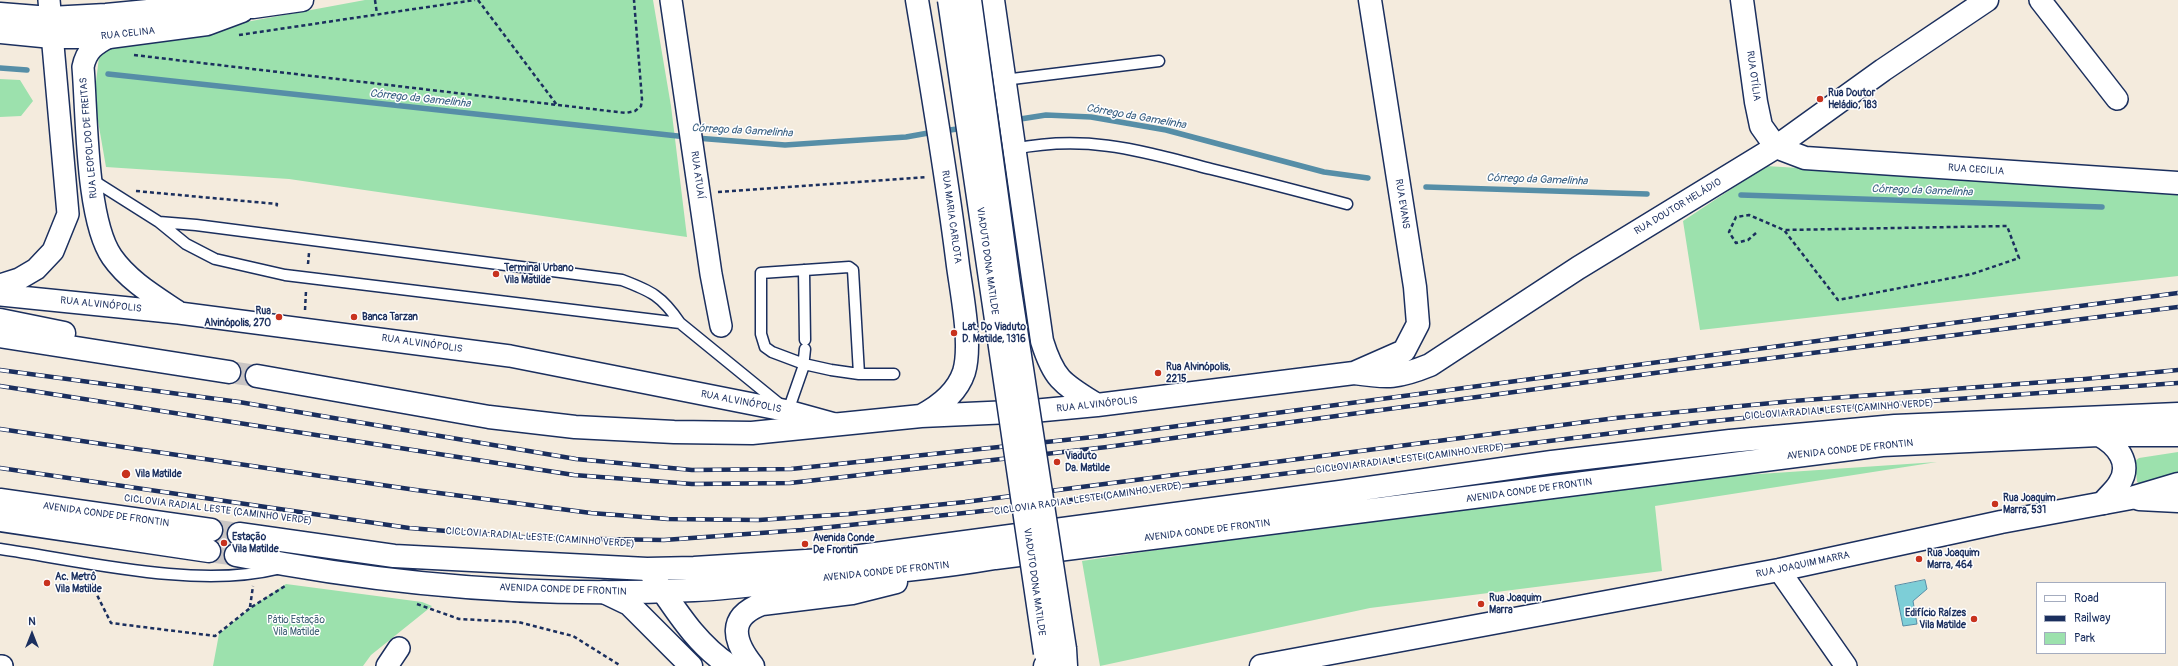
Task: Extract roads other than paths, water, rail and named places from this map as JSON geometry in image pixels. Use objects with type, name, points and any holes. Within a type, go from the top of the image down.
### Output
[{"type":"main road","name":"RUA CELINA","points":[[0,14],[50,18],[106,15],[199,6],[253,7],[302,0]]},
{"type":"main road","name":"RUA MARIA CARLOTA","points":[[917,0],[931,82],[960,278],[965,320],[966,359],[964,372],[952,394],[942,403],[921,416]]},
{"type":"main road","name":"VIADUTO DONA MATILDE","points":[[949,0],[1056,661]]},
{"type":"main road","name":"VIADUTO DONA MATILDE","points":[[970,0],[1009,284],[1056,661]]},
{"type":"main road","points":[[993,0],[1042,341],[1050,364],[1058,377],[1071,389],[1097,406]]},
{"type":"main road","name":"RUA EVANS","points":[[1354,373],[1404,351],[1418,324],[1412,271],[1370,0]]},
{"type":"main road","name":"RUA OTÍLIA","points":[[1742,0],[1756,102],[1762,126],[1776,146]]},
{"type":"main road","name":"RUA DOUTOR HELÁDIO","points":[[1354,373],[1383,378],[1408,374],[1430,365],[1578,268],[1776,146],[1883,70],[1987,0]]},
{"type":"main road","name":"RUA CELINA","points":[[0,32],[50,18],[109,36],[207,24],[253,7]]},
{"type":"main road","name":"RUA CECILIA","points":[[1776,146],[1805,158],[2178,184]]},
{"type":"main road","points":[[960,278],[978,286],[998,287],[1016,281],[1031,268]]},
{"type":"main road","points":[[0,320],[32,325],[81,337],[137,357]]},
{"type":"main road","points":[[0,336],[229,372]]},
{"type":"main road","name":"RUA ALVINÓPOLIS","points":[[257,376],[489,417],[575,427],[674,432],[752,433],[921,416],[1033,411],[1097,406],[1354,373]]},
{"type":"main road","name":"AVENIDA CONDE DE FRONTIN","points":[[2178,414],[1895,426],[1730,441],[1552,462],[1340,492],[838,558],[694,568],[647,569],[394,556],[238,545],[293,565],[407,581],[526,590],[604,592],[696,590],[934,568],[995,558],[1882,445],[2099,435],[2178,436]]},
{"type":"main road","points":[[2099,435],[2112,442],[2121,454],[2124,469],[2120,483],[2103,503]]},
{"type":"main road","name":"RUA JOAQUIM MARRA","points":[[1274,664],[1352,658],[1779,570],[2001,522],[2131,498],[2178,484]]},
{"type":"main road","name":"RUA JOAQUIM MARRA","points":[[2131,498],[2178,501]]},
{"type":"main road","name":"AVENIDA CONDE DE FRONTIN","points":[[0,500],[210,540],[0,520]]},
{"type":"main road","points":[[753,666],[739,646],[736,632],[739,619],[749,609],[762,604],[859,592],[887,585],[934,568]]},
{"type":"main road","points":[[647,569],[683,622],[701,643],[730,666]]},
{"type":"main road","points":[[604,592],[629,604],[691,666]]},
{"type":"street","name":"RUA ATUAÍ","points":[[671,0],[711,274],[721,326]]},
{"type":"street","points":[[2040,0],[2117,99]]},
{"type":"street","points":[[0,285],[19,279],[36,269],[54,251],[68,214],[50,18]]},
{"type":"street","name":"RUA LEOPOLDO DE FREITAS","points":[[109,36],[90,50],[83,67],[91,179],[102,233],[111,256],[135,282],[179,313]]},
{"type":"street","name":"RUA ALVINÓPOLIS","points":[[0,295],[179,313],[510,356],[788,411],[839,425]]},
{"type":"street","points":[[1779,570],[1846,666]]},
{"type":"street","points":[[387,666],[399,648]]},
{"type":"lane","points":[[1004,80],[1159,61]]},
{"type":"lane","points":[[1013,143],[1098,143],[1138,150],[1347,204]]},
{"type":"lane","points":[[91,179],[159,222],[186,244],[215,259],[285,275],[680,323]]},
{"type":"lane","points":[[159,222],[196,225],[622,280],[659,297],[670,307],[680,323],[788,411],[804,364],[804,270]]},
{"type":"lane","points":[[859,374],[853,270],[848,267],[761,273],[761,334],[765,347],[772,352],[804,364],[831,370],[859,374],[894,374]]},
{"type":"lane","points":[[0,548],[185,575],[254,574],[293,565]]},
{"type":"water","points":[[1925,580],[1927,589],[1913,601],[1917,624],[1903,626],[1895,586]]},
{"type":"waterway","name":"Córrego da Gamelinha","points":[[0,68],[27,70]]},
{"type":"waterway","name":"Córrego da Gamelinha","points":[[108,74],[687,137]]},
{"type":"waterway","name":"Córrego da Gamelinha","points":[[1014,120],[1046,115],[1091,117],[1166,130],[1324,172],[1368,178]]},
{"type":"waterway","name":"Córrego da Gamelinha","points":[[943,131],[964,128]]},
{"type":"waterway","name":"Córrego da Gamelinha","points":[[696,138],[785,145],[906,137],[934,132]]},
{"type":"waterway","name":"Córrego da Gamelinha","points":[[1426,187],[1647,194]]},
{"type":"waterway","name":"Córrego da Gamelinha","points":[[1741,195],[2102,207]]},
{"type":"tunnel","points":[[229,372],[257,376]]},
{"type":"tunnel","points":[[211,530],[239,534]]},
{"type":"tunnel","points":[[209,551],[236,555]]},
{"type":"railway","points":[[0,370],[239,402],[576,459],[692,470],[791,469],[1103,436],[2178,293]]},
{"type":"railway","points":[[0,386],[574,475],[692,484],[790,483],[1107,447],[1677,370],[2178,307]]},
{"type":"railway","points":[[0,429],[416,490],[591,513],[668,519],[759,520],[849,514],[965,502],[1616,418],[1793,401],[2085,379],[2178,370]]},
{"type":"railway","points":[[0,468],[409,528],[535,538],[664,540],[802,530],[974,512],[1695,423],[1860,406],[2178,383]]},
{"type":"place","name":"Rua Doutor Heládio, 183","points":[[1820,99]]},
{"type":"place","name":"Terminal Urbano Vila Matilde","points":[[496,274]]},
{"type":"place","name":"Rua Alvinópolis, 270","points":[[279,317]]},
{"type":"place","name":"Banca Tarzan","points":[[354,317]]},
{"type":"place","name":"Lat. Do Viaduto D. Matilde, 1316","points":[[954,333]]},
{"type":"place","name":"Rua Alvinópolis, 2215","points":[[1158,373]]},
{"type":"place","name":"Viaduto Da. Matilde","points":[[1057,462]]},
{"type":"place","name":"Vila Matilde","points":[[126,474]]},
{"type":"place","name":"Rua Joaquim Marra, 531","points":[[1995,504]]},
{"type":"place","name":"Estação Vila Matilde","points":[[224,543]]},
{"type":"place","name":"Avenida Conde De Frontin","points":[[805,544]]},
{"type":"place","name":"Rua Joaquim Marra, 464","points":[[1919,559]]},
{"type":"place","name":"Ac. Metrô Vila Matilde","points":[[47,583]]},
{"type":"place","name":"Rua Joaquim Marra","points":[[1481,604]]},
{"type":"place","name":"Edifício Raízes Vila Matilde","points":[[1974,619]]},
{"type":"park label","name":"Pátio Estação Vila Matilde","points":[[296,626]]}]
